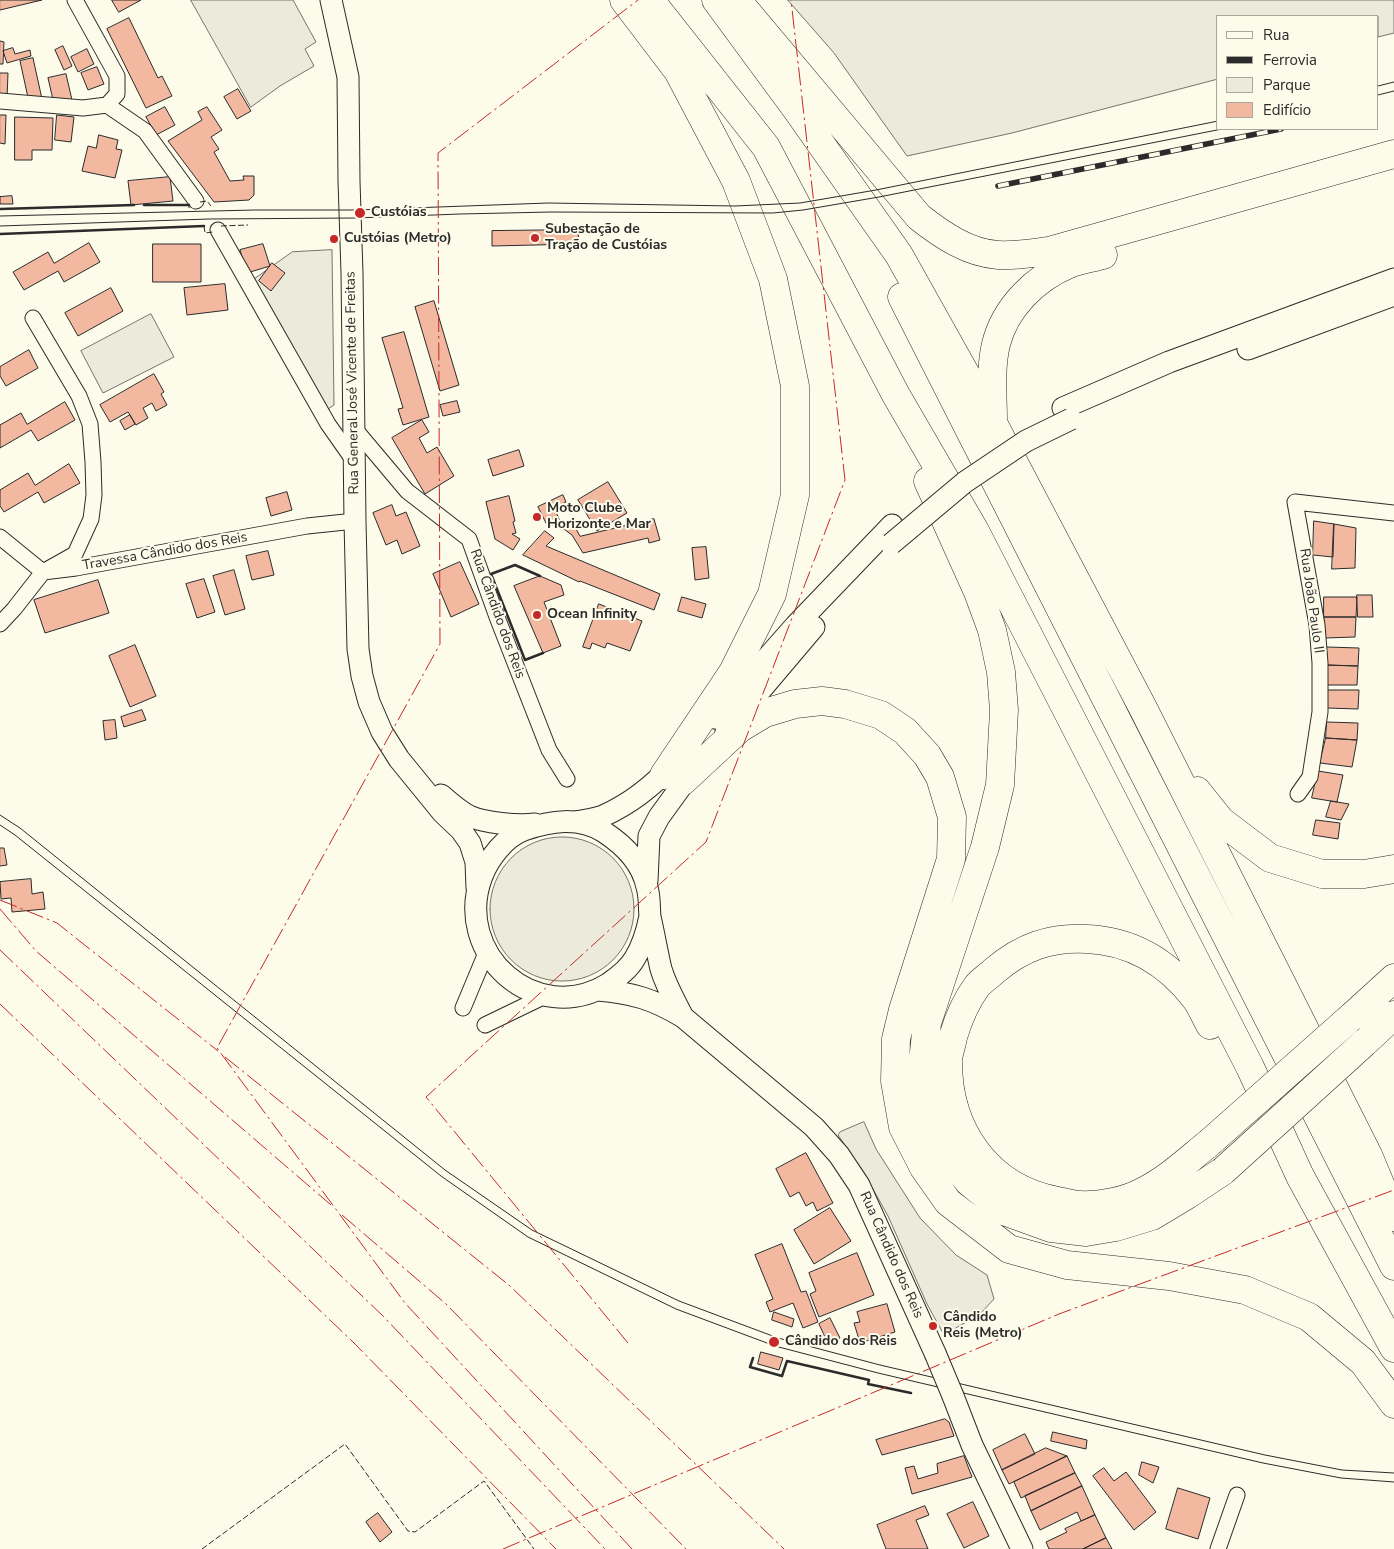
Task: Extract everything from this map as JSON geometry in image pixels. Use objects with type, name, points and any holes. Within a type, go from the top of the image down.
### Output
[{"type":"highway","points":[[624,0],[678,71],[736,181],[773,279],[795,386],[795,495],[772,594],[733,672],[674,778]]},
{"type":"highway","points":[[650,0],[766,146],[896,395],[976,531],[1250,1068],[1300,1176]]},
{"type":"highway","points":[[716,0],[797,110],[899,255],[993,423],[1143,708],[1368,1155],[1394,1217]]},
{"type":"highway","points":[[736,0],[918,217],[953,241],[997,255],[1021,255],[1049,251],[1394,154]]},
{"type":"highway","points":[[797,110],[886,265],[1394,1266]]},
{"type":"highway","points":[[993,423],[993,368],[996,344],[1002,327],[1013,307],[1027,292],[1047,276],[1069,264],[1394,172]]},
{"type":"highway","points":[[896,395],[926,477],[978,592],[992,630],[1001,672],[1004,710],[1000,784],[985,846],[927,1023],[922,1072],[928,1116],[946,1154],[969,1182],[1004,1211],[1051,1228],[1086,1232],[1116,1227],[1152,1216],[1188,1195],[1223,1171],[1394,1015]]},
{"type":"highway","points":[[674,778],[740,728],[765,713],[795,704],[822,701],[845,704],[881,715],[905,731],[927,755],[940,777],[952,817],[951,859],[903,1010],[896,1039],[895,1081],[903,1127],[924,1168],[948,1202],[1009,1249],[1059,1263],[1169,1276],[1245,1290],[1309,1317],[1362,1362],[1394,1404]]},
{"type":"highway","points":[[1143,708],[1194,787],[1221,821],[1270,858],[1322,874],[1364,874],[1394,869]]},
{"type":"highway","points":[[1394,978],[1350,1018],[1209,1143],[1174,1172],[1142,1193],[1110,1202],[1080,1205],[1042,1198],[1013,1185],[986,1164],[966,1137],[951,1100],[948,1058],[958,1021],[977,986],[1005,962],[1037,944],[1070,938],[1103,940],[1131,947],[1163,964],[1196,999],[1241,1082],[1300,1176],[1394,1348]]},
{"type":"highway","points":[[984,1229],[1050,1249],[1090,1250],[1117,1246],[1159,1229],[1198,1204],[1223,1171]]},
{"type":"main road","name":"Rua General José Vicente de Freitas","points":[[331,0],[348,77],[358,649],[362,676],[369,702],[382,732],[399,759]]},
{"type":"main road","points":[[1067,413],[1169,362],[1394,279]]},
{"type":"main road","points":[[647,886],[649,836],[659,817],[674,778],[796,625],[957,471],[1019,431],[1394,296]]},
{"type":"main road","points":[[399,759],[469,816],[498,823],[522,826],[543,823]]},
{"type":"main road","points":[[399,759],[443,813],[461,830],[470,844],[476,862],[477,888]]},
{"type":"main road","points":[[576,822],[602,816],[649,788],[674,778]]},
{"type":"main road","name":"Rua Cândido dos Reis","points":[[650,916],[645,939],[634,960],[618,977],[598,990],[572,997],[545,996],[522,987],[501,972],[486,952],[478,932],[474,910],[477,888],[486,866],[501,846],[520,832],[543,823],[560,821],[576,822],[600,830],[621,844],[637,863],[647,886],[650,916],[661,968],[667,988],[683,1017]]},
{"type":"main road","name":"Rua Cândido dos Reis","points":[[598,990],[636,994],[663,1004],[683,1017],[814,1127],[840,1155],[859,1185],[935,1354],[972,1445],[1022,1549]]},
{"type":"street","points":[[0,102],[83,108],[107,105],[117,94],[117,76],[75,0]]},
{"type":"street","points":[[107,105],[145,131],[196,201]]},
{"type":"street","points":[[218,230],[328,424],[354,461]]},
{"type":"street","points":[[0,624],[43,572],[75,554],[91,519],[94,495],[90,424],[79,396],[33,318]]},
{"type":"street","name":"Rua Cândido dos Reis","points":[[354,428],[407,491],[469,539],[548,750],[567,780]]},
{"type":"street","name":"Rua João Paulo II","points":[[1298,794],[1310,777],[1320,712],[1320,663],[1318,625],[1295,502],[1394,513]]},
{"type":"street","name":"Travessa Cândido dos Reis","points":[[43,572],[76,568],[307,526],[355,520]]},
{"type":"street","points":[[0,537],[43,572]]},
{"type":"street","points":[[463,1008],[486,952]]},
{"type":"street","points":[[485,1025],[545,996]]},
{"type":"street","points":[[1218,1549],[1237,1494]]},
{"type":"green space","points":[[788,0],[1394,0],[1394,33],[1379,37],[1379,15],[1216,15],[1216,80],[1012,133],[907,156],[834,53]]},
{"type":"green space","points":[[332,250],[334,405],[328,409],[254,279],[292,252]]},
{"type":"green space","points":[[151,314],[174,357],[103,393],[81,351]]},
{"type":"green space","points":[[562,837],[589,843],[602,849],[613,858],[622,869],[628,882],[634,909],[628,936],[622,949],[613,960],[602,969],[589,975],[562,981],[535,975],[522,969],[511,960],[502,949],[496,936],[490,909],[496,882],[502,869],[511,858],[522,849],[535,843]]},
{"type":"shaded area","points":[[191,0],[293,0],[316,42],[305,49],[314,66],[280,86],[251,107]]},
{"type":"shaded area","points":[[864,1122],[876,1149],[920,1218],[956,1255],[987,1275],[994,1299],[980,1314],[944,1335],[927,1304],[888,1216],[864,1173],[838,1135],[840,1132]]},
{"type":"building","points":[[0,0],[42,0],[0,10]]},
{"type":"building","points":[[112,0],[141,0],[119,12]]},
{"type":"building","points":[[129,18],[158,78],[162,76],[172,96],[146,108],[107,29]]},
{"type":"building","points":[[0,41],[4,42],[3,64],[0,64]]},
{"type":"building","points":[[63,46],[72,66],[64,70],[55,50]]},
{"type":"building","points":[[13,48],[15,54],[30,50],[31,56],[7,63],[3,51]]},
{"type":"building","points":[[87,49],[94,64],[78,72],[71,57]]},
{"type":"building","points":[[33,58],[42,99],[29,102],[20,61]]},
{"type":"building","points":[[97,67],[104,84],[88,90],[81,73]]},
{"type":"building","points":[[0,73],[8,73],[7,98],[0,98]]},
{"type":"building","points":[[66,74],[72,100],[54,104],[48,78]]},
{"type":"building","points":[[238,89],[251,111],[237,119],[224,97]]},
{"type":"building","points":[[165,107],[175,125],[156,135],[146,117]]},
{"type":"building","points":[[207,107],[222,130],[211,137],[219,149],[214,152],[230,181],[244,180],[243,176],[254,176],[254,195],[249,200],[214,202],[168,141],[202,120],[198,112]]},
{"type":"building","points":[[0,115],[6,115],[5,144],[0,143]]},
{"type":"building","points":[[57,115],[74,117],[71,142],[55,140]]},
{"type":"building","points":[[15,117],[53,118],[52,150],[32,150],[32,160],[15,160]]},
{"type":"building","points":[[99,135],[118,140],[116,149],[122,150],[115,178],[82,171],[88,146],[96,148]]},
{"type":"building","points":[[170,177],[173,201],[131,205],[128,181]]},
{"type":"building","points":[[12,196],[13,204],[0,204],[0,197]]},
{"type":"building","name":"Subestação de Tração de Custóias","points":[[578,230],[579,244],[492,246],[492,231]]},
{"type":"building","points":[[89,243],[100,262],[64,282],[58,271],[24,290],[13,272],[48,252],[54,263]]},
{"type":"building","points":[[153,244],[201,244],[201,282],[153,282]]},
{"type":"building","points":[[263,244],[270,266],[247,273],[240,250]]},
{"type":"building","points":[[272,263],[285,273],[271,291],[259,281]]},
{"type":"building","points":[[225,284],[228,310],[187,315],[184,288]]},
{"type":"building","points":[[111,288],[123,311],[78,336],[65,313]]},
{"type":"building","points":[[434,301],[459,385],[440,391],[415,307]]},
{"type":"building","points":[[404,332],[429,417],[403,425],[398,409],[403,408],[382,338]]},
{"type":"building","points":[[29,350],[38,368],[6,386],[0,376],[0,367]]},
{"type":"building","points":[[154,374],[164,392],[161,394],[167,405],[156,411],[152,403],[143,408],[148,418],[136,425],[128,412],[110,422],[100,405]]},
{"type":"building","points":[[457,401],[460,412],[443,416],[440,405]]},
{"type":"building","points":[[65,402],[75,420],[38,441],[31,430],[0,448],[0,425],[21,413],[27,424]]},
{"type":"building","points":[[130,415],[135,424],[125,430],[120,421]]},
{"type":"building","points":[[422,420],[429,432],[419,438],[427,453],[437,447],[454,476],[425,494],[392,438]]},
{"type":"building","points":[[519,450],[524,466],[493,476],[488,460]]},
{"type":"building","points":[[69,464],[80,483],[44,503],[38,492],[4,512],[0,506],[0,490],[28,473],[35,485]]},
{"type":"building","points":[[608,482],[627,513],[597,531],[578,500]]},
{"type":"building","points":[[287,492],[292,510],[271,516],[266,498]]},
{"type":"building","points":[[563,495],[566,502],[554,508],[560,521],[548,527],[538,507]]},
{"type":"building","points":[[509,496],[516,533],[512,534],[520,539],[513,550],[495,539],[486,502]]},
{"type":"building","points":[[392,505],[396,516],[406,512],[420,546],[402,554],[397,540],[386,545],[373,513]]},
{"type":"building","points":[[654,519],[660,540],[649,543],[648,538],[583,553],[572,535],[561,527],[562,523],[576,529],[580,536]]},
{"type":"building","points":[[1314,521],[1334,524],[1333,557],[1313,555]]},
{"type":"building","points":[[1334,524],[1356,528],[1355,568],[1332,569]]},
{"type":"building","points":[[545,531],[554,538],[546,546],[660,594],[654,610],[579,582],[523,555]]},
{"type":"building","points":[[706,547],[709,578],[695,580],[692,548]]},
{"type":"building","points":[[268,551],[274,575],[252,580],[246,556]]},
{"type":"building","points":[[460,562],[479,604],[451,617],[433,574]]},
{"type":"building","points":[[234,570],[245,609],[225,615],[213,576]]},
{"type":"building","name":"Ocean Infinity","points":[[540,576],[561,585],[564,595],[544,602],[561,646],[543,653],[514,586]]},
{"type":"building","points":[[204,579],[215,612],[197,618],[186,584]]},
{"type":"building","points":[[98,580],[109,613],[45,633],[34,600]]},
{"type":"building","points":[[1357,595],[1372,595],[1373,617],[1358,617]]},
{"type":"building","points":[[682,597],[706,604],[702,618],[678,611]]},
{"type":"building","points":[[1324,597],[1357,597],[1356,617],[1324,617]]},
{"type":"building","points":[[599,604],[642,621],[630,651],[607,643],[605,648],[592,643],[590,649],[583,647]]},
{"type":"building","points":[[1324,617],[1356,617],[1355,637],[1325,638]]},
{"type":"building","points":[[135,645],[156,696],[130,707],[109,656]]},
{"type":"building","points":[[1327,647],[1359,648],[1358,666],[1326,665]]},
{"type":"building","points":[[1326,665],[1358,666],[1357,685],[1325,685]]},
{"type":"building","points":[[1327,690],[1359,690],[1358,709],[1327,708]]},
{"type":"building","points":[[142,710],[146,720],[124,727],[121,717]]},
{"type":"building","points":[[115,720],[117,738],[105,740],[103,721]]},
{"type":"building","points":[[1327,722],[1358,723],[1357,740],[1326,738]]},
{"type":"building","points":[[1326,738],[1357,740],[1352,767],[1320,763]]},
{"type":"building","points":[[1318,771],[1343,775],[1337,802],[1312,798]]},
{"type":"building","points":[[1331,801],[1349,804],[1341,820],[1326,817]]},
{"type":"building","points":[[1316,820],[1340,823],[1338,839],[1313,835]]},
{"type":"building","points":[[0,848],[4,848],[7,865],[0,866]]},
{"type":"building","points":[[31,879],[32,894],[43,892],[45,909],[12,912],[11,898],[1,899],[0,882]]},
{"type":"building","points":[[806,1153],[833,1203],[817,1211],[813,1202],[806,1206],[799,1192],[790,1197],[776,1169]]},
{"type":"building","points":[[830,1208],[851,1241],[814,1264],[794,1230]]},
{"type":"building","points":[[782,1244],[801,1292],[806,1291],[818,1322],[803,1328],[793,1303],[770,1312],[766,1302],[773,1299],[755,1255]]},
{"type":"building","points":[[857,1253],[874,1295],[819,1317],[810,1294],[816,1291],[809,1273]]},
{"type":"building","points":[[887,1304],[895,1332],[860,1343],[854,1323],[860,1322],[857,1312]]},
{"type":"building","points":[[774,1312],[794,1319],[792,1327],[772,1320]]},
{"type":"building","points":[[830,1318],[840,1338],[828,1344],[819,1324]]},
{"type":"building","points":[[761,1352],[783,1358],[779,1370],[758,1364]]},
{"type":"building","points":[[945,1419],[949,1422],[954,1436],[882,1455],[876,1440]]},
{"type":"building","points":[[1053,1432],[1087,1440],[1086,1449],[1051,1441]]},
{"type":"building","points":[[1025,1434],[1035,1454],[1002,1470],[993,1450]]},
{"type":"building","points":[[1046,1448],[1067,1456],[1009,1484],[1002,1470]]},
{"type":"building","points":[[964,1456],[972,1477],[912,1494],[905,1468],[914,1466],[918,1479],[938,1473],[937,1464]]},
{"type":"building","points":[[1067,1456],[1075,1473],[1021,1498],[1014,1482]]},
{"type":"building","points":[[1142,1462],[1159,1467],[1153,1483],[1139,1475]]},
{"type":"building","points":[[1104,1468],[1114,1481],[1126,1472],[1156,1512],[1134,1530],[1093,1476]]},
{"type":"building","points":[[1075,1473],[1082,1486],[1031,1511],[1025,1496]]},
{"type":"building","points":[[1082,1486],[1095,1515],[1081,1521],[1077,1512],[1040,1530],[1031,1511]]},
{"type":"building","points":[[1178,1488],[1210,1498],[1198,1539],[1166,1529]]},
{"type":"building","points":[[973,1502],[989,1536],[964,1548],[947,1514]]},
{"type":"building","points":[[925,1506],[929,1515],[916,1520],[928,1549],[886,1549],[877,1525]]},
{"type":"building","points":[[378,1513],[392,1532],[380,1542],[366,1522]]},
{"type":"building","points":[[1095,1515],[1106,1538],[1083,1549],[1049,1549],[1046,1542],[1067,1532],[1065,1529]]},
{"type":"building","points":[[1106,1538],[1112,1549],[1083,1549]]},
{"type":"tram line","points":[[1379,86],[1394,82]]},
{"type":"tram line","points":[[1379,95],[1394,91]]},
{"type":"tram line","points":[[0,216],[255,210],[356,210],[548,203],[735,206],[800,203],[876,190],[1216,121]]},
{"type":"tram line","points":[[0,226],[209,219],[355,218],[551,212],[773,213],[803,210],[879,197],[1217,130]]},
{"type":"tram line","points":[[0,815],[20,828],[445,1170],[532,1230],[679,1301],[778,1338],[880,1365],[1265,1455],[1342,1470],[1394,1473]]},
{"type":"tram line","points":[[0,825],[15,835],[441,1176],[528,1237],[676,1309],[775,1346],[878,1373],[1263,1463],[1341,1478],[1394,1482]]},
{"type":"railway","points":[[998,186],[1276,130]]},
{"type":"fence","points":[[200,202],[207,201],[211,206]]},
{"type":"fence","points":[[221,226],[248,225]]},
{"type":"fence","points":[[204,226],[205,233],[213,232]]},
{"type":"fence","points":[[202,1549],[345,1444],[408,1531],[415,1532],[484,1481],[534,1549]]},
{"type":"wall","points":[[0,209],[134,205]]},
{"type":"wall","points":[[144,205],[189,205]]},
{"type":"wall","points":[[0,234],[204,226]]},
{"type":"wall","points":[[540,576],[515,565],[491,574],[525,660],[543,653]]},
{"type":"wall","points":[[753,1358],[750,1367],[782,1376],[787,1361],[869,1380],[868,1384],[911,1393]]},
{"type":"power","points":[[632,1549],[405,1303],[217,1048],[440,644],[438,153],[638,0]]},
{"type":"power","points":[[628,1343],[426,1097],[706,842],[845,480],[791,0]]},
{"type":"power","points":[[0,900],[57,923],[218,1051]]},
{"type":"power","points":[[0,909],[36,951],[331,1205]]},
{"type":"power","points":[[0,950],[383,1316],[605,1549]]},
{"type":"power","points":[[0,1004],[354,1343],[556,1549]]},
{"type":"power","points":[[225,1057],[510,1286],[784,1549]]},
{"type":"power","points":[[503,1549],[1059,1314],[1394,1190]]},
{"type":"power","points":[[342,1215],[446,1304],[686,1549]]},
{"type":"place","name":"Custóias","points":[[360,213]]},
{"type":"place","name":"Subestação de Tração de Custóias","points":[[535,238]]},
{"type":"place","name":"Custóias (Metro)","points":[[334,239]]},
{"type":"place","name":"Moto Clube Horizonte e Mar","points":[[537,517]]},
{"type":"place","name":"Ocean Infinity","points":[[537,615]]},
{"type":"place","name":"Cândido Reis (Metro)","points":[[933,1326]]},
{"type":"place","name":"Cândido dos Reis","points":[[774,1342]]}]
